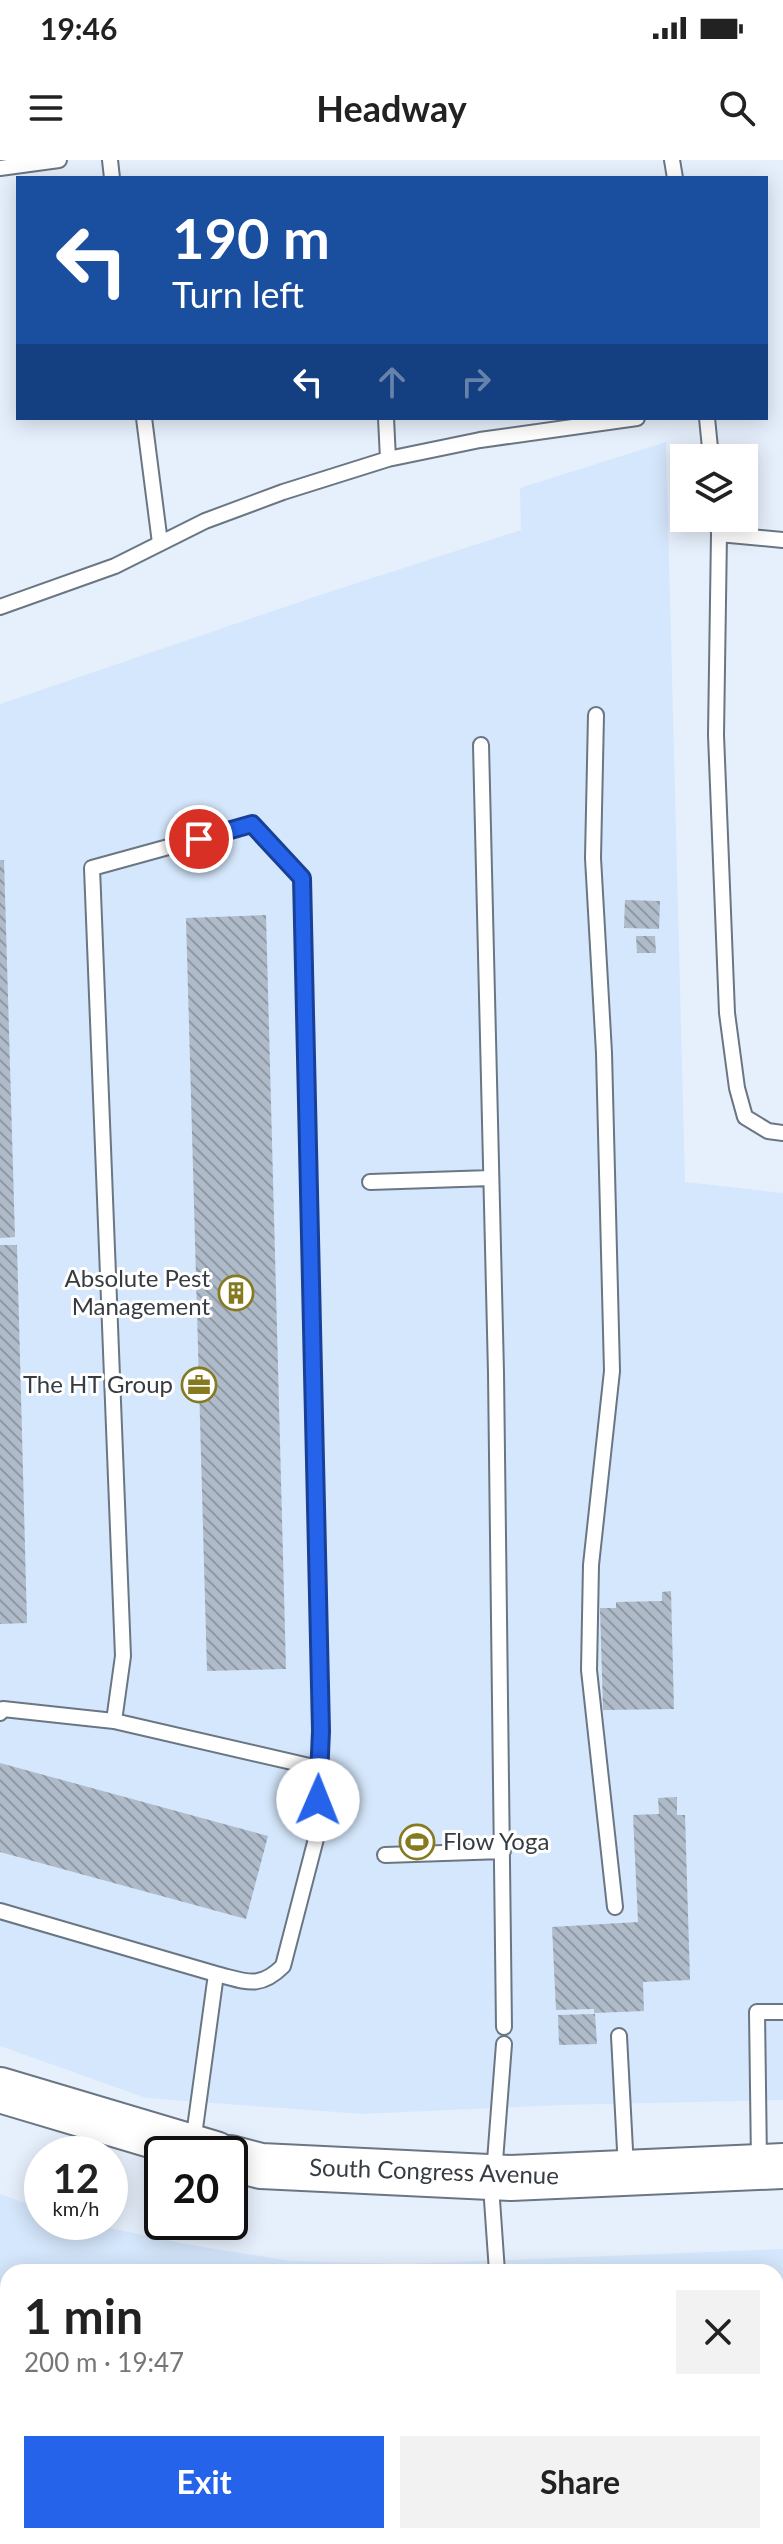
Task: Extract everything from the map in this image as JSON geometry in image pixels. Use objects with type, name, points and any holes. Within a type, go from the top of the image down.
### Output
[{"type":"main road","name":"South Congress Avenue","points":[[0,2090],[156,2136]]},
{"type":"main road","name":"South Congress Avenue","points":[[248,2162],[261,2166],[493,2177],[771,2166]]},
{"type":"lane","points":[[0,168],[59,160]]},
{"type":"lane","points":[[144,420],[160,543]]},
{"type":"lane","points":[[386,420],[388,459]]},
{"type":"lane","points":[[0,607],[115,566],[205,521],[283,492],[388,459],[480,440],[623,420]]},
{"type":"lane","points":[[707,420],[710,444]]},
{"type":"lane","points":[[783,540],[719,534],[716,735],[727,1013],[737,1088],[745,1117],[768,1131],[783,1133]]},
{"type":"lane","points":[[596,715],[593,858],[604,1053],[612,1371],[591,1565],[589,1670],[615,1907]]},
{"type":"lane","points":[[481,745],[504,2027]]},
{"type":"lane","points":[[0,1911],[216,1974],[258,1983],[272,1977],[283,1966],[318,1831],[321,1731],[302,878],[252,824],[92,868],[123,1656],[114,1721]]},
{"type":"lane","points":[[370,1182],[491,1178]]},
{"type":"lane","points":[[0,1713],[3,1709],[114,1721],[318,1768]]},
{"type":"lane","points":[[385,1855],[503,1851]]},
{"type":"lane","points":[[213,2136],[216,1974]]},
{"type":"lane","points":[[771,2166],[757,2012],[783,2012]]},
{"type":"lane","points":[[619,2036],[626,2173]]},
{"type":"lane","points":[[496,2264],[492,2200],[504,2044]]},
{"type":"shaded area","points":[[666,442],[685,1182],[783,1193],[783,2100],[362,2114],[146,2098],[0,2046],[0,704],[521,530],[520,488]]},
{"type":"shaded area","points":[[0,2194],[24,2203],[24,2240],[128,2240],[128,2232],[144,2235],[144,2240],[167,2240],[291,2261],[405,2264],[0,2264]]},
{"type":"shaded area","points":[[783,2249],[783,2264],[405,2264]]},
{"type":"building","points":[[0,860],[4,860],[15,1237],[0,1238]]},
{"type":"building","points":[[625,900],[660,901],[659,929],[624,928]]},
{"type":"building","name":"Absolute Pest Management","points":[[266,915],[286,1669],[207,1671],[186,918]]},
{"type":"building","points":[[636,936],[655,936],[656,953],[637,953]]},
{"type":"building","points":[[0,1245],[17,1245],[27,1623],[0,1624]]},
{"type":"building","points":[[671,1591],[674,1709],[603,1710],[600,1608],[616,1608],[616,1602],[662,1601],[662,1592]]},
{"type":"building","points":[[0,1763],[268,1836],[246,1919],[0,1852]]},
{"type":"building","points":[[677,1797],[677,1815],[685,1815],[690,1980],[643,1982],[644,2011],[594,2013],[594,2009],[556,2010],[552,1927],[638,1922],[633,1815],[659,1814],[658,1798]]},
{"type":"building","points":[[595,2014],[597,2044],[559,2045],[558,2015]]},
{"type":"place","name":"Absolute Pest Management","points":[[236,1293]]},
{"type":"place","name":"The HT Group","points":[[199,1385]]},
{"type":"place","name":"Flow Yoga","points":[[417,1842]]},
{"type":"route","points":[[199,839],[252,824],[302,878],[321,1731],[318,1800]]}]
